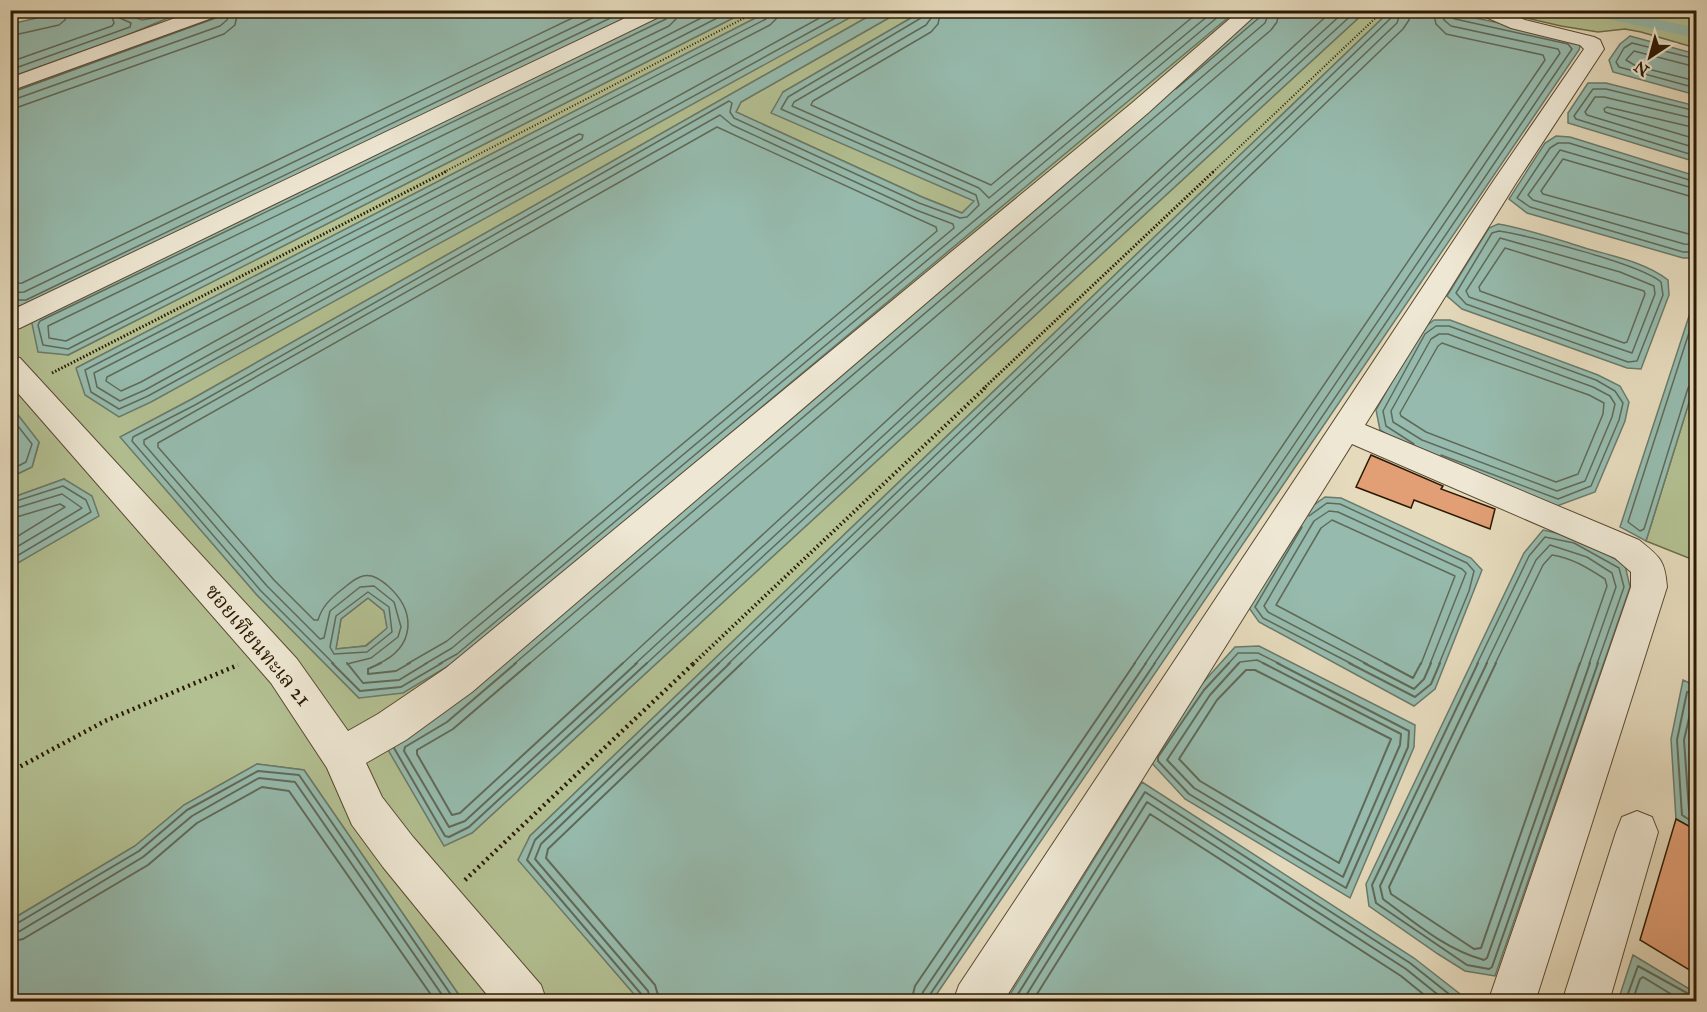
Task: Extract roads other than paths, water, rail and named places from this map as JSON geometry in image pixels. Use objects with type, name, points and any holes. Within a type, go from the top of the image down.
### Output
[{"type":"street","points":[[10,85],[216,10]]},
{"type":"street","points":[[10,322],[658,10]]},
{"type":"street","points":[[342,756],[392,727],[459,680],[1140,108],[1252,10]]},
{"type":"street","points":[[976,1002],[1504,183],[1594,48],[1593,44],[1587,40],[1518,24],[1488,11]]},
{"type":"street","name":"ซอยเทียนทะเล 21","points":[[20,375],[268,653],[308,703],[342,756],[367,811],[398,852],[524,1002]]},
{"type":"street","points":[[1347,429],[1627,549],[1648,567],[1648,587],[1511,1002]]},
{"type":"street","points":[[1585,1002],[1637,832]]},
{"type":"water","points":[[66,11],[118,11],[142,20],[160,17],[168,11],[185,11],[125,36],[11,77],[11,24]]},
{"type":"water","points":[[223,11],[641,11],[26,306],[11,306],[11,88]]},
{"type":"water","points":[[669,11],[747,11],[68,355],[38,352],[31,319]]},
{"type":"water","points":[[769,11],[862,11],[151,402],[119,417],[85,395],[76,368]]},
{"type":"water","points":[[878,11],[901,11],[741,102],[736,112],[962,213],[974,201],[771,113],[783,92],[923,11],[1236,11],[460,659],[403,693],[359,698],[257,595],[120,437],[192,399]],"holes":[[[368,598],[384,611],[387,628],[366,646],[336,649],[341,619]]]},
{"type":"water","points":[[1259,11],[1366,11],[472,833],[444,846],[384,743]]},
{"type":"water","points":[[1390,11],[1443,11],[1570,38],[1581,43],[1579,50],[932,1001],[640,1001],[518,860],[530,836]]},
{"type":"water","points":[[1630,36],[1696,54],[1696,95],[1613,72],[1609,60],[1620,44]]},
{"type":"water","points":[[1588,83],[1606,83],[1696,106],[1696,162],[1568,123],[1568,113]]},
{"type":"water","points":[[1556,136],[1570,137],[1696,176],[1696,258],[1683,258],[1527,213],[1509,199],[1545,143]]},
{"type":"water","points":[[1498,224],[1531,231],[1628,260],[1668,280],[1669,295],[1641,369],[1627,368],[1462,309],[1447,296],[1489,228]]},
{"type":"water","points":[[1696,301],[1696,380],[1646,541],[1620,527],[1692,307]]},
{"type":"water","points":[[1434,320],[1450,320],[1598,375],[1620,386],[1629,402],[1625,421],[1595,492],[1557,506],[1415,452],[1380,430],[1376,410],[1421,330]]},
{"type":"water","points":[[11,406],[39,442],[32,467],[11,477]]},
{"type":"water","points":[[64,479],[92,496],[99,516],[11,567],[11,498]]},
{"type":"water","points":[[1325,497],[1341,498],[1471,558],[1482,570],[1435,689],[1414,706],[1259,622],[1247,605],[1304,512]]},
{"type":"water","points":[[1543,530],[1586,543],[1625,565],[1630,587],[1495,976],[1465,971],[1369,906],[1366,884],[1524,553]]},
{"type":"water","points":[[1259,646],[1415,725],[1414,747],[1350,898],[1185,799],[1149,760],[1200,686],[1235,647]]},
{"type":"water","points":[[1683,680],[1696,686],[1696,831],[1676,819],[1671,739]]},
{"type":"water","points":[[257,764],[304,770],[463,1001],[11,1001],[11,920],[135,846],[184,805]]},
{"type":"water","points":[[1142,782],[1414,958],[1469,1001],[1006,1001]]},
{"type":"water","points":[[1633,955],[1696,993],[1696,1001],[1618,1001]]},
{"type":"waterway","points":[[1589,10],[1696,33]]}]
